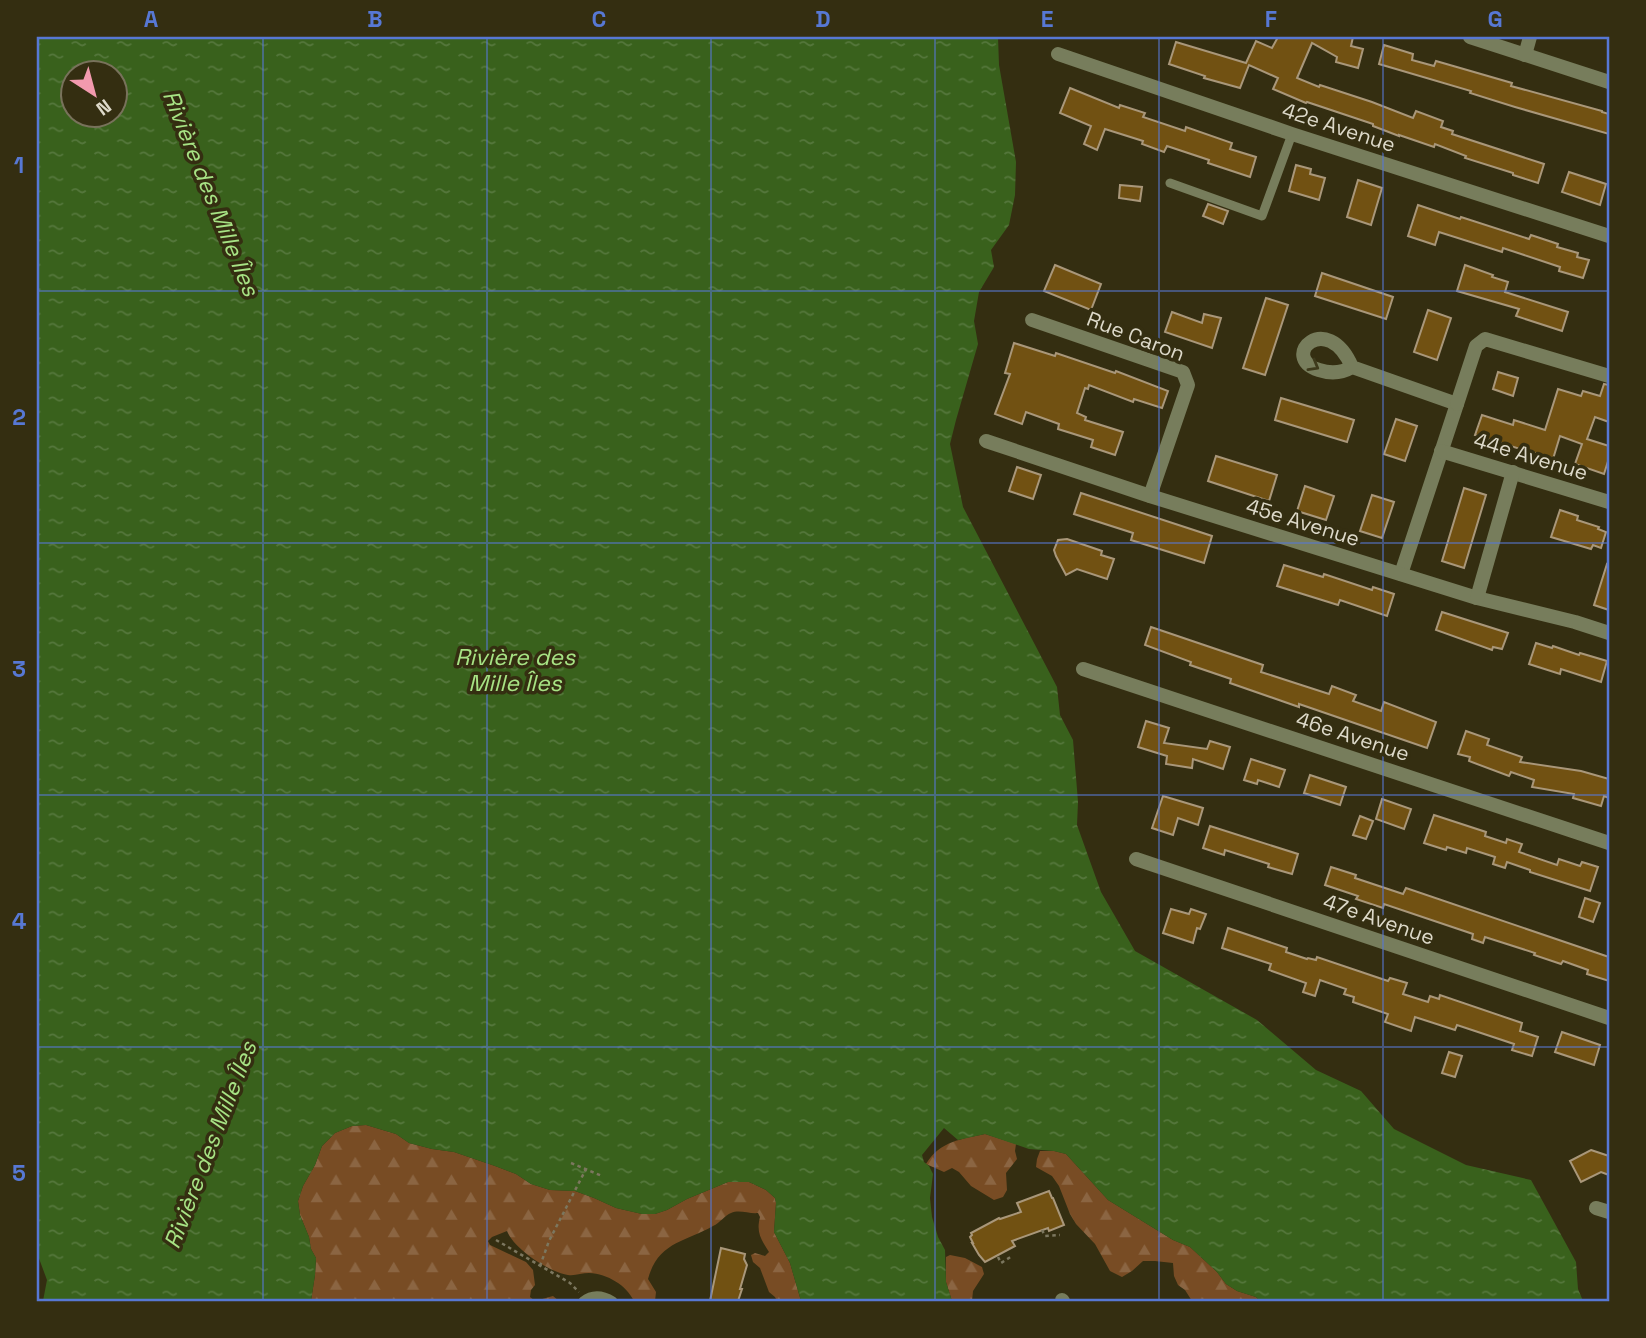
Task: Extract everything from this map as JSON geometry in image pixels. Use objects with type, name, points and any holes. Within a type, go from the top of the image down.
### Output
[{"type":"street","points":[[1469,37],[1609,82]]},
{"type":"street","points":[[1525,55],[1530,37]]},
{"type":"street","name":"42e Avenue","points":[[1058,54],[1292,134],[1609,236]]},
{"type":"street","name":"Rue Caron","points":[[1032,320],[1183,372],[1188,385],[1150,496]]},
{"type":"street","points":[[1401,574],[1476,346],[1485,339],[1609,376]]},
{"type":"street","points":[[1352,367],[1457,404]]},
{"type":"street","name":"45e Avenue","points":[[986,441],[1150,496],[1477,598],[1576,622],[1609,633]]},
{"type":"street","name":"44e Avenue","points":[[1441,451],[1609,502]]},
{"type":"street","points":[[1477,598],[1513,472]]},
{"type":"street","name":"46e Avenue","points":[[1083,669],[1609,844]]},
{"type":"street","name":"47e Avenue","points":[[1136,859],[1609,1018]]},
{"type":"lane","points":[[1170,183],[1262,216],[1292,134]]},
{"type":"lane","points":[[583,1301],[597,1295],[613,1301]]},
{"type":"path","points":[[571,1163],[602,1175]]},
{"type":"path","points":[[540,1266],[553,1233],[586,1169]]},
{"type":"path","points":[[1042,1230],[1045,1236],[1060,1235]]},
{"type":"path","points":[[496,1240],[570,1283]]},
{"type":"path","points":[[998,1257],[1001,1263],[1012,1256]]},
{"type":"green space","points":[[366,1125],[396,1134],[409,1143],[454,1152],[495,1166],[516,1174],[531,1184],[550,1190],[575,1191],[616,1208],[642,1214],[667,1210],[728,1182],[749,1182],[775,1198],[774,1232],[790,1263],[801,1301],[777,1301],[769,1292],[760,1268],[753,1262],[751,1255],[755,1253],[765,1256],[769,1252],[759,1232],[760,1217],[758,1213],[737,1211],[716,1225],[674,1245],[658,1257],[648,1279],[656,1292],[655,1301],[634,1301],[621,1285],[603,1276],[589,1273],[568,1275],[551,1269],[524,1252],[507,1231],[488,1241],[490,1245],[526,1262],[533,1270],[535,1285],[530,1297],[535,1301],[311,1301],[316,1258],[300,1215],[298,1201],[322,1146],[335,1133],[352,1126]]},
{"type":"green space","points":[[985,1134],[1016,1144],[1017,1159],[1006,1173],[1007,1190],[1003,1197],[994,1200],[971,1186],[952,1168],[944,1172],[926,1164],[945,1146]]},
{"type":"green space","points":[[1040,1151],[1066,1154],[1108,1200],[1173,1240],[1190,1247],[1226,1284],[1260,1301],[1192,1301],[1178,1285],[1173,1263],[1143,1261],[1122,1277],[1110,1271],[1095,1244],[1076,1224],[1052,1176],[1036,1167]]},
{"type":"green space","points":[[950,1255],[965,1258],[982,1267],[984,1274],[973,1291],[972,1301],[952,1301],[946,1282],[946,1257]]},
{"type":"green space","points":[[553,1296],[559,1301],[535,1301]]},
{"type":"water","name":"Rivière des Mille Îles","points":[[37,37],[998,37],[999,65],[1016,162],[1015,195],[1009,225],[991,250],[994,267],[979,292],[974,321],[978,344],[950,444],[963,507],[1057,687],[1060,715],[1073,740],[1077,825],[1101,892],[1135,951],[1257,1020],[1316,1070],[1361,1091],[1394,1129],[1466,1165],[1531,1180],[1576,1262],[1578,1289],[1583,1301],[1260,1301],[1226,1284],[1190,1247],[1173,1240],[1108,1200],[1066,1154],[1029,1149],[985,1134],[958,1140],[944,1128],[922,1155],[933,1174],[930,1198],[932,1217],[945,1250],[946,1282],[952,1301],[801,1301],[790,1263],[774,1232],[775,1198],[749,1182],[728,1182],[667,1210],[642,1214],[616,1208],[575,1191],[550,1190],[531,1184],[516,1174],[495,1166],[454,1152],[409,1143],[396,1134],[366,1125],[352,1126],[335,1133],[322,1146],[298,1201],[300,1215],[316,1258],[311,1301],[43,1301],[47,1280],[37,1253]]},
{"type":"building","points":[[1278,37],[1353,37],[1351,46],[1363,49],[1358,68],[1336,62],[1337,57],[1312,43],[1297,78],[1413,118],[1416,111],[1443,121],[1441,127],[1453,131],[1452,134],[1544,164],[1538,183],[1465,158],[1466,156],[1435,144],[1434,147],[1399,136],[1373,124],[1306,103],[1273,89],[1278,78],[1249,65],[1240,88],[1169,64],[1176,42],[1246,63],[1256,41],[1272,48]]},
{"type":"building","points":[[1384,45],[1413,54],[1412,60],[1434,66],[1436,61],[1512,83],[1511,86],[1602,111],[1609,114],[1609,134],[1379,64]]},
{"type":"building","points":[[1070,88],[1119,108],[1120,105],[1145,113],[1143,117],[1185,131],[1186,127],[1232,143],[1230,149],[1256,157],[1250,177],[1167,146],[1164,152],[1142,144],[1143,141],[1105,129],[1097,150],[1084,144],[1091,126],[1060,113]]},
{"type":"building","points":[[1296,165],[1311,169],[1310,174],[1325,178],[1319,200],[1289,191]]},
{"type":"building","points":[[1569,172],[1606,184],[1600,205],[1562,192]]},
{"type":"building","points":[[1358,180],[1382,188],[1371,225],[1347,217]]},
{"type":"building","points":[[1120,185],[1142,187],[1140,201],[1119,198]]},
{"type":"building","points":[[1208,204],[1228,211],[1223,224],[1203,216]]},
{"type":"building","points":[[1418,205],[1529,239],[1531,235],[1558,244],[1557,247],[1578,253],[1577,257],[1589,260],[1583,278],[1559,271],[1560,267],[1503,248],[1502,252],[1439,232],[1435,245],[1408,236]]},
{"type":"building","points":[[1055,265],[1101,284],[1091,310],[1044,291]]},
{"type":"building","points":[[1465,265],[1508,282],[1505,292],[1568,312],[1562,331],[1516,316],[1519,309],[1457,291]]},
{"type":"building","points":[[1322,273],[1393,297],[1386,319],[1315,296]]},
{"type":"building","points":[[1266,298],[1288,305],[1265,375],[1243,368]]},
{"type":"building","points":[[1428,310],[1451,318],[1437,360],[1414,352]]},
{"type":"building","points":[[1172,312],[1202,323],[1204,314],[1221,318],[1212,348],[1165,332]]},
{"type":"building","points":[[1014,343],[1055,356],[1056,353],[1115,373],[1116,371],[1168,391],[1162,408],[1134,399],[1133,402],[1089,385],[1088,389],[1085,388],[1077,413],[1086,417],[1085,420],[1123,432],[1115,455],[1091,447],[1093,440],[1058,429],[1059,424],[1026,412],[1022,424],[995,414],[1010,374],[1005,373]]},
{"type":"building","points":[[1498,372],[1518,378],[1513,396],[1493,389]]},
{"type":"building","points":[[1604,384],[1609,385],[1609,422],[1595,417],[1587,439],[1609,446],[1609,458],[1604,474],[1575,464],[1582,444],[1560,436],[1553,459],[1475,435],[1482,415],[1513,425],[1514,420],[1545,430],[1558,389],[1581,396],[1583,391],[1600,396]]},
{"type":"building","points":[[1281,398],[1354,420],[1347,442],[1275,420]]},
{"type":"building","points":[[1396,419],[1417,426],[1405,461],[1384,454]]},
{"type":"building","points":[[1216,456],[1277,475],[1269,501],[1208,481]]},
{"type":"building","points":[[1017,467],[1041,475],[1033,499],[1009,491]]},
{"type":"building","points":[[1305,486],[1334,496],[1326,520],[1297,511]]},
{"type":"building","points":[[1464,488],[1486,495],[1464,568],[1442,561]]},
{"type":"building","points":[[1081,493],[1212,536],[1204,563],[1131,540],[1133,533],[1074,514]]},
{"type":"building","points":[[1372,495],[1394,502],[1382,538],[1360,531]]},
{"type":"building","points":[[1560,510],[1578,516],[1577,520],[1606,532],[1601,548],[1593,545],[1591,549],[1551,537]]},
{"type":"building","points":[[1067,539],[1102,551],[1101,555],[1114,559],[1107,579],[1077,569],[1066,575],[1054,550],[1058,540]]},
{"type":"building","points":[[1607,564],[1609,565],[1609,610],[1594,605]]},
{"type":"building","points":[[1284,565],[1394,594],[1387,616],[1340,600],[1338,605],[1277,586]]},
{"type":"building","points":[[1442,612],[1508,633],[1502,649],[1493,647],[1492,650],[1436,630]]},
{"type":"building","points":[[1151,627],[1263,665],[1261,672],[1329,694],[1332,686],[1356,695],[1353,701],[1381,711],[1384,702],[1436,722],[1427,748],[1230,683],[1231,679],[1145,645]]},
{"type":"building","points":[[1536,643],[1607,661],[1601,682],[1561,669],[1560,674],[1529,664]]},
{"type":"building","points":[[1146,721],[1169,728],[1164,743],[1207,749],[1210,741],[1230,747],[1223,769],[1193,759],[1192,768],[1166,764],[1167,756],[1138,747]]},
{"type":"building","points":[[1466,731],[1489,739],[1487,745],[1522,757],[1520,762],[1581,771],[1609,779],[1609,798],[1604,796],[1601,806],[1573,798],[1574,794],[1532,787],[1534,780],[1511,772],[1509,776],[1469,761],[1470,757],[1458,754]]},
{"type":"building","points":[[1251,759],[1285,770],[1279,787],[1258,780],[1257,784],[1244,780]]},
{"type":"building","points":[[1310,775],[1346,787],[1340,805],[1304,793]]},
{"type":"building","points":[[1163,796],[1203,808],[1198,825],[1178,818],[1173,835],[1152,828]]},
{"type":"building","points":[[1382,799],[1411,809],[1404,829],[1376,819]]},
{"type":"building","points":[[1434,815],[1486,832],[1485,836],[1506,843],[1507,839],[1522,844],[1519,852],[1557,865],[1559,859],[1580,866],[1582,862],[1598,867],[1590,891],[1507,862],[1505,868],[1493,864],[1495,857],[1467,848],[1466,853],[1424,843]]},
{"type":"building","points":[[1360,816],[1373,821],[1366,839],[1353,835]]},
{"type":"building","points":[[1210,826],[1298,854],[1292,874],[1225,850],[1224,855],[1203,848]]},
{"type":"building","points":[[1331,867],[1403,894],[1406,888],[1609,957],[1609,981],[1587,974],[1588,970],[1563,961],[1561,964],[1485,937],[1483,943],[1472,939],[1473,934],[1384,904],[1383,908],[1356,899],[1358,896],[1325,885]]},
{"type":"building","points":[[1585,898],[1600,903],[1593,922],[1579,917]]},
{"type":"building","points":[[1171,909],[1189,914],[1191,909],[1206,914],[1200,929],[1197,928],[1193,943],[1163,933]]},
{"type":"building","points":[[1228,928],[1287,948],[1286,952],[1307,959],[1316,960],[1317,957],[1388,981],[1390,978],[1407,983],[1403,994],[1428,1002],[1430,996],[1439,999],[1440,995],[1522,1023],[1520,1031],[1538,1037],[1532,1056],[1512,1050],[1514,1044],[1457,1025],[1455,1030],[1415,1017],[1411,1031],[1385,1022],[1388,1014],[1353,1002],[1354,997],[1344,994],[1346,989],[1320,980],[1315,996],[1303,992],[1306,983],[1269,970],[1271,964],[1222,948]]},
{"type":"building","points":[[1562,1032],[1600,1045],[1594,1065],[1555,1052]]},
{"type":"building","points":[[1449,1052],[1462,1056],[1455,1077],[1442,1073]]},
{"type":"building","points":[[1591,1150],[1609,1156],[1609,1175],[1601,1172],[1581,1182],[1570,1161]]},
{"type":"building","points":[[1049,1191],[1064,1225],[1012,1241],[1015,1246],[985,1262],[972,1243],[971,1233],[999,1218],[1021,1212],[1017,1203]]},
{"type":"building","points":[[721,1248],[745,1254],[747,1265],[738,1301],[710,1301]]}]
